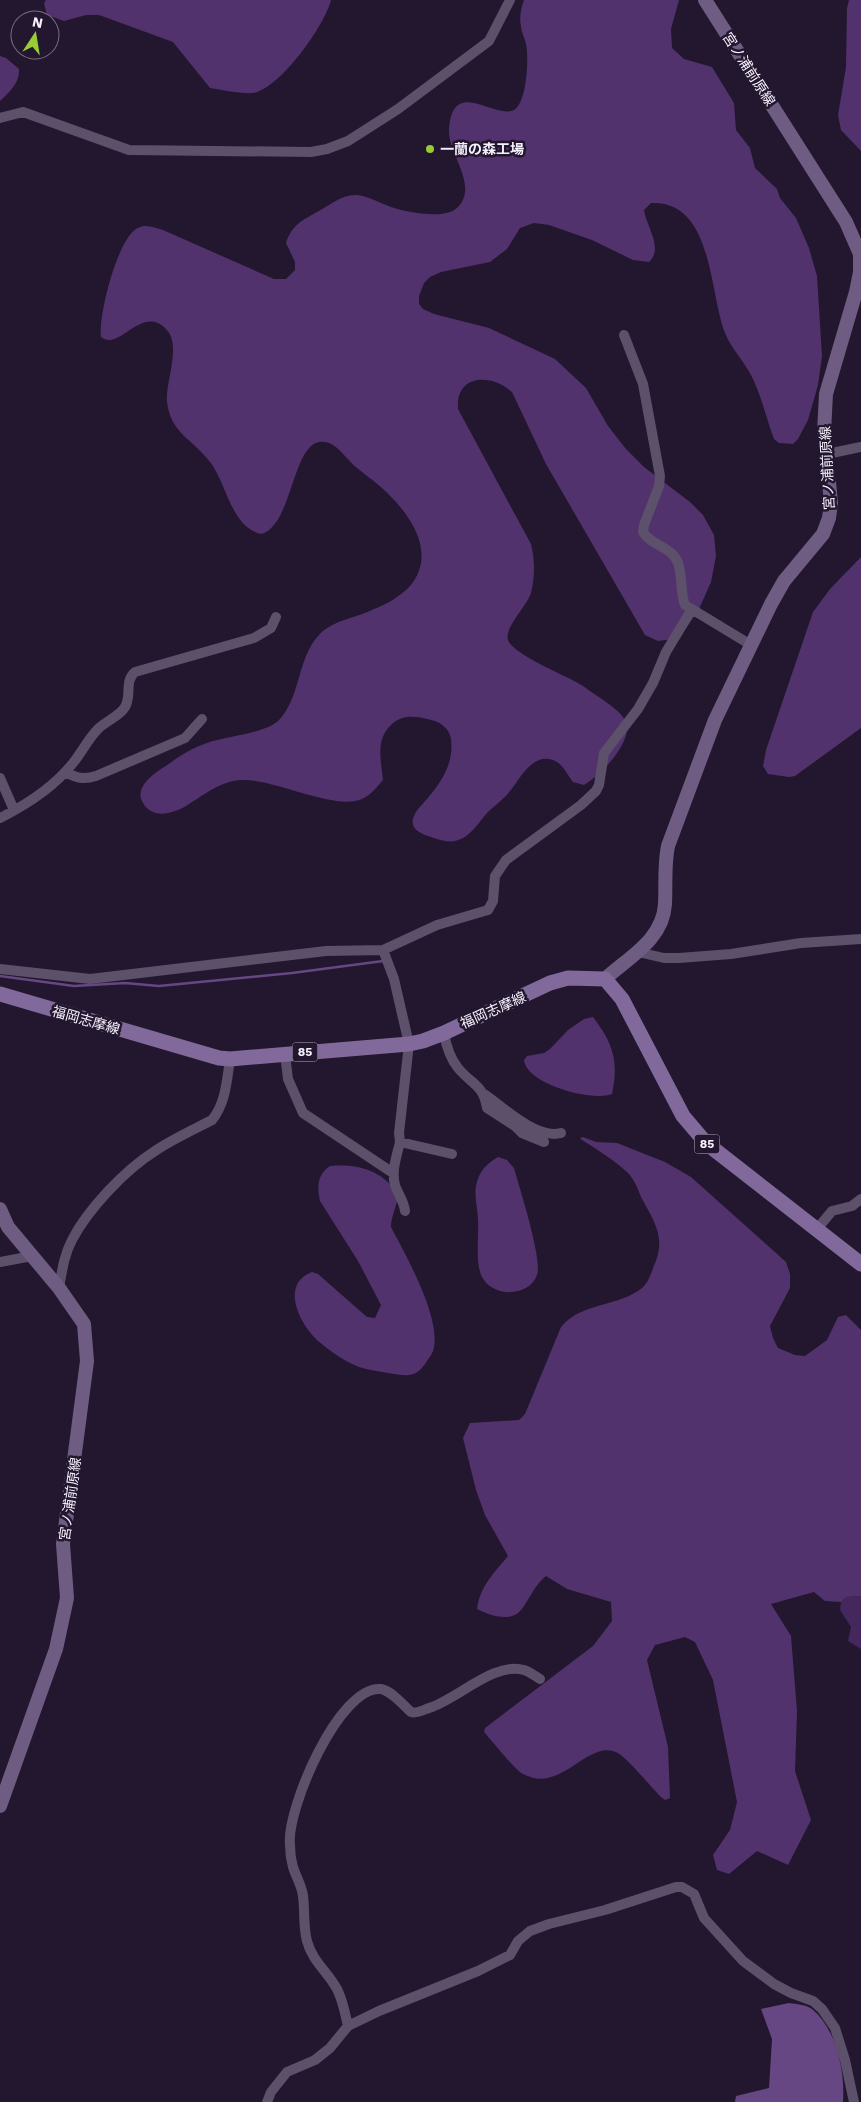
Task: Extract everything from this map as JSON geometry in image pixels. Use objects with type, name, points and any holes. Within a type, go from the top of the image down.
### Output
[{"type":"main road","name":"宮ノ浦前原線","points":[[605,979],[652,940],[661,923],[665,906],[668,846],[716,720],[751,645],[784,581],[823,534],[829,518],[831,504],[824,432],[826,394],[856,292],[860,254],[846,222],[705,0]]},
{"type":"main road","name":"福岡志摩線","points":[[0,994],[165,1043],[230,1059],[409,1044],[444,1033],[550,983],[568,978],[605,979]]},
{"type":"main road","name":"85","points":[[605,979],[622,999],[683,1116],[706,1143],[861,1264]]},
{"type":"main road","name":"宮ノ浦前原線","points":[[0,1209],[8,1227],[60,1288],[84,1324],[87,1361],[63,1544],[66,1598],[56,1649],[0,1806]]},
{"type":"street","points":[[0,118],[23,112],[129,150],[311,152],[327,149],[348,141],[398,109],[489,41],[510,0]]},
{"type":"street","points":[[624,335],[642,384],[660,476],[659,486],[643,532],[651,542],[673,555],[679,569],[685,605],[751,645]]},
{"type":"street","points":[[827,454],[861,447]]},
{"type":"street","points":[[0,969],[90,979],[326,951],[383,950],[437,925],[484,912],[492,906],[495,876],[506,860],[581,805],[596,791],[599,785],[604,753],[638,709],[666,652],[692,609]]},
{"type":"street","points":[[0,818],[46,788],[65,772],[92,735],[126,707],[129,680],[135,672],[254,638],[271,628],[276,617]]},
{"type":"street","points":[[65,772],[76,778],[85,779],[96,776],[185,738],[202,719]]},
{"type":"street","points":[[0,778],[14,810]]},
{"type":"street","points":[[638,952],[664,958],[679,958],[730,954],[802,943],[861,939]]},
{"type":"street","points":[[383,950],[394,979],[409,1044],[399,1133],[400,1142],[394,1173],[395,1185],[404,1202],[405,1211]]},
{"type":"street","points":[[444,1033],[447,1050],[457,1068],[484,1094],[529,1126],[545,1134],[560,1132]]},
{"type":"street","points":[[284,1054],[288,1079],[304,1113],[394,1173]]},
{"type":"street","points":[[60,1288],[63,1266],[72,1241],[96,1206],[131,1170],[152,1152],[212,1120],[224,1095],[230,1059]]},
{"type":"street","points":[[484,1094],[487,1108],[515,1126],[522,1133],[544,1142]]},
{"type":"street","points":[[400,1142],[452,1154]]},
{"type":"street","points":[[817,1229],[832,1211],[852,1206],[861,1199]]},
{"type":"street","points":[[0,1262],[32,1256]]},
{"type":"street","points":[[348,2026],[344,2008],[336,1988],[315,1959],[306,1941],[303,1894],[293,1866],[289,1842],[302,1787],[324,1741],[343,1714],[362,1695],[370,1690],[382,1689],[388,1692],[411,1712],[415,1713],[439,1705],[490,1675],[511,1668],[523,1669],[540,1680]]},
{"type":"street","points":[[267,2102],[279,2081],[287,2072],[315,2060],[330,2048],[348,2026],[379,2011],[478,1971],[510,1955],[518,1942],[530,1931],[682,1887],[694,1894],[704,1918],[743,1961],[774,1984],[813,2001],[822,2010],[835,2028],[845,2060],[854,2102]]},
{"type":"shaded area","points":[[46,0],[331,0],[320,25],[300,54],[276,80],[264,89],[253,93],[210,88],[173,42],[99,15],[86,15],[64,21],[60,20],[60,10],[46,10],[44,3]]},
{"type":"shaded area","points":[[524,0],[679,0],[671,29],[672,48],[684,59],[712,67],[734,103],[736,130],[750,148],[755,168],[777,189],[780,198],[796,218],[809,248],[817,276],[822,356],[818,385],[808,420],[798,439],[793,444],[779,443],[774,439],[755,382],[725,333],[711,273],[697,232],[686,216],[671,206],[651,203],[644,210],[655,244],[653,256],[649,262],[633,260],[592,240],[549,225],[534,223],[520,228],[507,249],[490,262],[441,272],[430,277],[424,283],[419,296],[419,304],[423,309],[434,314],[489,328],[555,359],[586,388],[608,426],[626,449],[644,467],[690,502],[703,515],[714,535],[716,556],[711,582],[699,609],[686,628],[673,639],[658,641],[645,635],[546,464],[512,392],[495,382],[476,380],[468,383],[462,389],[458,409],[531,544],[533,556],[534,575],[531,593],[509,629],[508,640],[512,646],[530,659],[583,686],[622,715],[627,726],[627,733],[616,755],[599,774],[584,785],[573,782],[556,761],[539,760],[527,768],[508,794],[465,837],[455,841],[444,841],[425,835],[413,825],[413,819],[417,811],[437,787],[445,772],[451,748],[450,735],[443,725],[436,721],[418,717],[400,719],[387,730],[383,736],[380,750],[383,780],[371,793],[362,799],[350,802],[336,801],[271,784],[242,780],[220,786],[174,811],[162,814],[151,811],[142,801],[140,794],[144,784],[150,777],[197,747],[265,729],[273,725],[286,711],[307,655],[319,635],[331,626],[379,607],[402,593],[410,586],[419,572],[422,557],[415,529],[397,503],[335,446],[325,442],[319,442],[310,447],[303,457],[286,503],[271,528],[261,534],[251,530],[243,523],[236,514],[210,462],[178,429],[169,413],[167,393],[173,343],[165,328],[156,322],[147,322],[115,339],[108,340],[101,337],[106,295],[117,259],[132,233],[140,227],[146,226],[163,230],[274,279],[286,279],[295,270],[295,262],[286,243],[291,232],[302,221],[340,199],[350,195],[359,195],[391,207],[415,213],[443,214],[451,212],[457,208],[463,199],[465,190],[461,169],[450,138],[449,129],[452,113],[458,105],[466,102],[506,112],[514,110],[518,106],[522,99],[527,69],[527,50],[520,20]]},
{"type":"shaded area","points":[[849,0],[861,0],[861,151],[841,130],[838,115],[846,67],[847,8]]},
{"type":"shaded area","points":[[0,56],[6,58],[19,69],[19,74],[11,90],[0,101]]},
{"type":"shaded area","points":[[861,557],[861,728],[795,776],[768,774],[763,766],[766,750],[813,612],[830,589]]},
{"type":"shaded area","points":[[593,1017],[610,1044],[613,1053],[615,1072],[612,1094],[603,1096],[590,1095],[561,1089],[536,1077],[528,1069],[524,1060],[527,1056],[544,1053],[568,1030],[584,1019]]},
{"type":"shaded area","points":[[583,1137],[596,1142],[617,1143],[665,1162],[691,1177],[786,1262],[790,1274],[790,1288],[770,1326],[778,1348],[795,1355],[805,1356],[827,1340],[838,1317],[846,1315],[861,1330],[861,1596],[846,1597],[841,1602],[825,1601],[814,1592],[771,1604],[791,1636],[797,1711],[795,1771],[811,1820],[788,1865],[757,1851],[729,1874],[717,1870],[713,1855],[730,1830],[737,1802],[713,1680],[695,1642],[685,1637],[655,1645],[647,1660],[668,1747],[670,1798],[665,1800],[661,1797],[622,1756],[607,1750],[596,1752],[550,1777],[537,1778],[523,1774],[484,1732],[485,1728],[593,1646],[612,1621],[611,1602],[567,1589],[546,1576],[537,1585],[521,1610],[513,1616],[502,1617],[477,1609],[484,1587],[508,1556],[485,1515],[476,1490],[463,1438],[470,1423],[519,1420],[525,1414],[561,1327],[579,1313],[633,1294],[644,1286],[650,1276],[659,1248],[658,1231],[655,1223],[630,1175],[612,1159],[580,1138]]},
{"type":"shaded area","points":[[498,1157],[507,1160],[514,1168],[537,1255],[537,1275],[527,1288],[519,1291],[511,1292],[494,1289],[482,1277],[479,1265],[476,1187],[482,1170]]},
{"type":"shaded area","points":[[330,1166],[364,1168],[379,1175],[397,1193],[398,1196],[391,1227],[428,1305],[435,1338],[433,1351],[423,1367],[411,1375],[362,1368],[348,1362],[317,1340],[310,1333],[299,1314],[295,1294],[297,1285],[302,1278],[312,1272],[318,1274],[367,1317],[375,1318],[381,1305],[358,1261],[320,1201],[318,1191],[320,1177]]},
{"type":"shaded area","points":[[861,1596],[861,1649],[848,1641],[851,1627],[840,1610],[841,1602],[846,1597]]},
{"type":"shaded area","points":[[789,2003],[812,2009],[828,2028],[841,2064],[843,2102],[735,2102],[736,2096],[769,2088],[772,2039],[761,2009]]},
{"type":"waterway","points":[[0,976],[74,986],[125,983],[159,986],[292,973],[383,961]]},
{"type":"place","name":"一蘭の森工場","points":[[430,149]]}]
